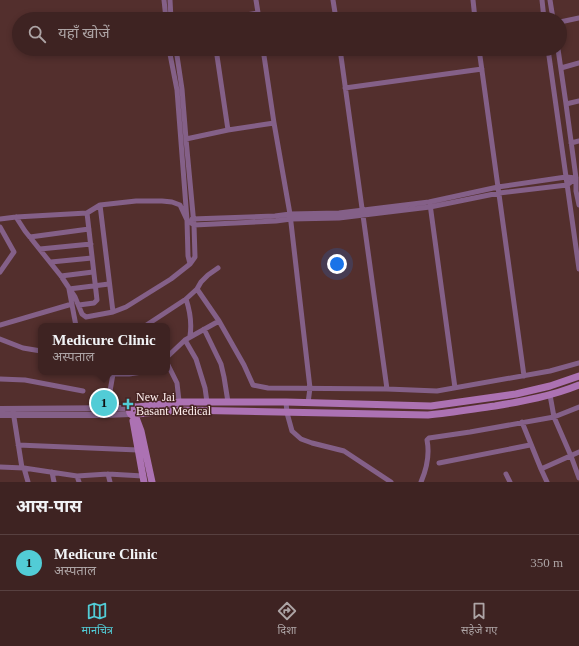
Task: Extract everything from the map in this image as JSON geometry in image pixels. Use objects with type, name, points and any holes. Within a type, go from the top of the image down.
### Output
[{"type":"main road","points":[[134,412],[180,402],[286,402],[431,406],[516,394],[550,386],[579,376]]},
{"type":"main road","points":[[134,412],[180,410],[428,415],[465,411],[530,400],[564,392],[579,385]]},
{"type":"main road","points":[[134,412],[138,450],[144,479]]},
{"type":"main road","points":[[134,412],[152,482]]},
{"type":"street","points":[[164,0],[165,12]]},
{"type":"street","points":[[170,0],[171,12]]},
{"type":"street","points":[[256,0],[258,12]]},
{"type":"street","points":[[333,0],[335,12]]},
{"type":"street","points":[[473,0],[474,12]]},
{"type":"street","points":[[542,0],[543,12]]},
{"type":"street","points":[[550,0],[552,12]]},
{"type":"street","points":[[567,21],[579,18]]},
{"type":"street","points":[[170,56],[177,90],[187,220],[188,256],[190,264]]},
{"type":"street","points":[[16,217],[61,276],[75,297],[82,314],[86,317],[113,312],[126,307],[166,282],[190,264],[195,257],[194,218],[182,89],[177,56]]},
{"type":"street","points":[[217,56],[228,130]]},
{"type":"street","points":[[264,56],[274,123],[291,216],[310,388],[308,403]]},
{"type":"street","points":[[341,56],[387,389]]},
{"type":"street","points":[[481,56],[524,376]]},
{"type":"street","points":[[549,56],[579,269]]},
{"type":"street","points":[[559,56],[579,205]]},
{"type":"street","points":[[561,68],[579,64]]},
{"type":"street","points":[[345,88],[482,69]]},
{"type":"street","points":[[566,104],[579,101]]},
{"type":"street","points":[[186,139],[228,130],[274,123]]},
{"type":"street","points":[[571,143],[579,141]]},
{"type":"street","points":[[430,204],[498,187],[566,177],[576,178]]},
{"type":"street","points":[[187,220],[194,218],[291,216],[363,212],[567,185],[576,178]]},
{"type":"street","points":[[0,220],[16,217],[87,213],[100,204],[136,201],[162,201],[180,205],[187,220],[194,225],[276,221],[291,216]]},
{"type":"street","points":[[100,204],[113,312]]},
{"type":"street","points":[[430,204],[454,388]]},
{"type":"street","points":[[78,305],[94,303],[97,300],[87,213]]},
{"type":"street","points":[[0,227],[14,252],[0,272]]},
{"type":"street","points":[[30,237],[89,229]]},
{"type":"street","points":[[40,249],[90,244]]},
{"type":"street","points":[[51,262],[92,258]]},
{"type":"street","points":[[151,323],[186,299],[197,289],[201,282],[218,268]]},
{"type":"street","points":[[61,276],[93,272]]},
{"type":"street","points":[[70,289],[109,284]]},
{"type":"street","points":[[70,289],[75,323]]},
{"type":"street","points":[[197,289],[244,365],[253,385],[268,388],[437,391],[550,371],[579,363]]},
{"type":"street","points":[[186,299],[190,313],[190,336]]},
{"type":"street","points":[[0,325],[72,304]]},
{"type":"street","points":[[170,354],[190,336],[218,321]]},
{"type":"street","points":[[204,329],[221,364],[228,402]]},
{"type":"street","points":[[0,339],[23,348],[38,351]]},
{"type":"street","points":[[185,340],[196,359],[205,388],[207,402]]},
{"type":"street","points":[[170,369],[177,383],[180,410]]},
{"type":"street","points":[[106,408],[113,375]]},
{"type":"street","points":[[0,379],[24,380],[83,391]]},
{"type":"street","points":[[550,395],[554,417],[579,478]]},
{"type":"street","points":[[286,402],[292,431],[301,439],[344,451],[391,482]]},
{"type":"street","points":[[421,482],[428,459],[427,440],[429,438],[554,417],[579,407]]},
{"type":"street","points":[[0,415],[13,412],[106,408],[134,412]]},
{"type":"street","points":[[0,409],[13,412],[105,415],[134,412]]},
{"type":"street","points":[[13,412],[18,445],[28,482]]},
{"type":"street","points":[[522,422],[530,445],[547,482]]},
{"type":"street","points":[[18,445],[138,450]]},
{"type":"street","points":[[439,463],[530,445]]},
{"type":"street","points":[[541,469],[579,452]]},
{"type":"street","points":[[0,468],[23,468],[77,476],[108,474],[144,479]]},
{"type":"street","points":[[52,472],[54,482]]},
{"type":"street","points":[[108,474],[110,482]]},
{"type":"street","points":[[506,474],[510,482]]},
{"type":"street","points":[[77,476],[79,482]]},
{"type":"place","name":"Medicure Clinic","points":[[104,403]]},
{"type":"place","name":"New Jai Basant Medical","points":[[128,404]]}]
